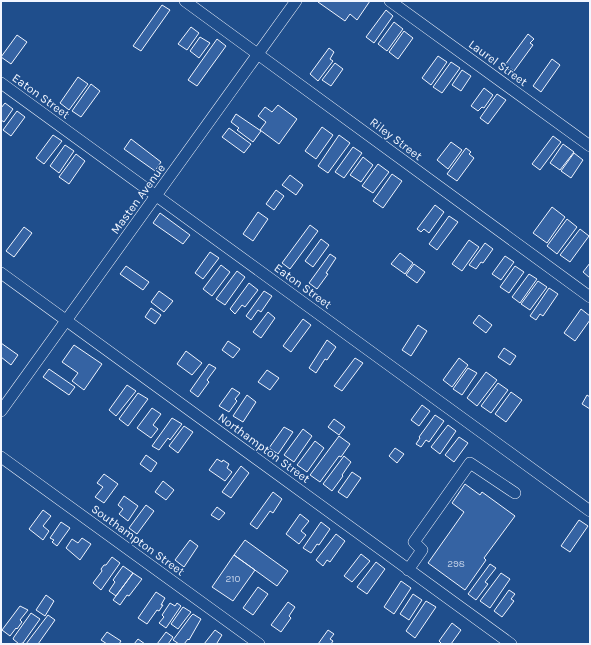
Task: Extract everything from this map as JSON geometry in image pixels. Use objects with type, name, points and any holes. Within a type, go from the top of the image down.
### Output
[{"type":"street","name":"Riley Street","points":[[186,1],[590,297]]},
{"type":"street","name":"Masten Avenue","points":[[1,411],[296,1]]},
{"type":"street","name":"Laurel Street","points":[[390,1],[590,146]]},
{"type":"street","name":"Eaton Street","points":[[1,83],[590,511]]},
{"type":"street","name":"Northampton Street","points":[[1,273],[408,570],[512,644]]},
{"type":"street","name":"Southampton Street","points":[[1,457],[259,644]]},
{"type":"street","points":[[408,570],[422,550],[414,542],[470,463],[514,493]]},
{"type":"building","points":[[370,1],[357,20],[350,14],[345,21],[318,2]]},
{"type":"building","points":[[162,5],[170,10],[141,51],[133,46]]},
{"type":"building","points":[[386,10],[393,16],[374,43],[366,37]]},
{"type":"building","points":[[394,22],[403,29],[387,51],[378,44]]},
{"type":"building","points":[[191,27],[199,33],[187,50],[178,44]]},
{"type":"building","points":[[404,31],[413,38],[398,59],[389,52]]},
{"type":"building","points":[[528,34],[534,39],[530,43],[533,45],[514,71],[505,65]]},
{"type":"building","points":[[17,35],[27,42],[11,64],[1,57]]},
{"type":"building","points":[[200,37],[210,43],[199,58],[190,51]]},
{"type":"building","points":[[217,39],[226,46],[197,86],[188,80]]},
{"type":"building","points":[[329,48],[334,52],[330,59],[333,61],[318,81],[310,74]]},
{"type":"building","points":[[438,56],[447,62],[431,85],[422,78]]},
{"type":"building","points":[[552,59],[560,65],[541,92],[533,86]]},
{"type":"building","points":[[451,62],[460,68],[442,93],[433,87]]},
{"type":"building","points":[[335,63],[343,69],[331,86],[322,80]]},
{"type":"building","points":[[462,70],[471,76],[461,91],[452,85]]},
{"type":"building","points":[[78,77],[88,84],[69,110],[60,103]]},
{"type":"building","points":[[91,84],[100,91],[81,117],[72,111]]},
{"type":"building","points":[[484,88],[493,95],[484,108],[482,107],[478,111],[471,106]]},
{"type":"building","points":[[497,94],[506,100],[488,124],[480,118]]},
{"type":"building","points":[[5,103],[13,109],[4,122],[1,120],[1,108]]},
{"type":"building","points":[[278,105],[297,119],[279,144],[260,130],[266,122],[258,116],[265,107],[272,112]]},
{"type":"building","points":[[17,111],[25,117],[11,136],[3,130]]},
{"type":"building","points":[[236,114],[261,131],[253,142],[237,130],[239,128],[231,122]]},
{"type":"building","points":[[322,127],[333,135],[316,159],[305,151]]},
{"type":"building","points":[[229,128],[251,144],[244,153],[222,137]]},
{"type":"building","points":[[53,135],[62,141],[44,164],[36,158]]},
{"type":"building","points":[[339,135],[350,143],[328,173],[318,166]]},
{"type":"building","points":[[553,136],[561,142],[540,170],[532,164]]},
{"type":"building","points":[[131,139],[161,162],[155,171],[124,149]]},
{"type":"building","points":[[451,142],[462,150],[448,169],[437,160]]},
{"type":"building","points":[[563,144],[574,152],[560,170],[550,163]]},
{"type":"building","points":[[65,145],[74,151],[59,173],[50,166]]},
{"type":"building","points":[[353,147],[362,153],[344,178],[335,172]]},
{"type":"building","points":[[466,148],[471,152],[469,154],[474,158],[457,181],[447,174]]},
{"type":"building","points":[[574,153],[583,160],[571,178],[561,171]]},
{"type":"building","points":[[76,154],[85,161],[69,184],[59,177]]},
{"type":"building","points":[[363,157],[373,165],[361,182],[350,175]]},
{"type":"building","points":[[378,164],[389,172],[373,193],[362,186]]},
{"type":"building","points":[[392,174],[402,181],[383,208],[373,201]]},
{"type":"building","points":[[290,175],[303,185],[296,195],[282,185]]},
{"type":"building","points":[[276,190],[284,196],[274,210],[266,204]]},
{"type":"building","points":[[435,205],[444,212],[429,233],[424,229],[421,232],[417,229]]},
{"type":"building","points":[[552,207],[565,217],[547,243],[533,233]]},
{"type":"building","points":[[258,212],[268,219],[253,241],[243,234]]},
{"type":"building","points":[[160,213],[190,235],[183,244],[153,223]]},
{"type":"building","points":[[449,216],[458,222],[437,250],[429,244]]},
{"type":"building","points":[[567,219],[577,227],[557,254],[547,246]]},
{"type":"building","points":[[310,225],[318,231],[290,269],[282,263]]},
{"type":"building","points":[[24,227],[32,233],[14,257],[6,251]]},
{"type":"building","points":[[580,229],[589,236],[570,262],[560,255]]},
{"type":"building","points":[[321,239],[329,245],[313,267],[305,261]]},
{"type":"building","points":[[469,240],[479,247],[462,271],[452,264]]},
{"type":"building","points":[[485,243],[493,249],[483,263],[481,262],[476,269],[469,265]]},
{"type":"building","points":[[210,252],[219,258],[203,279],[195,273]]},
{"type":"building","points":[[400,253],[413,263],[405,274],[391,264]]},
{"type":"building","points":[[330,254],[336,258],[326,273],[328,274],[317,289],[309,283]]},
{"type":"building","points":[[505,256],[514,262],[501,280],[492,274]]},
{"type":"building","points":[[590,263],[590,278],[583,272]]},
{"type":"building","points":[[414,264],[425,272],[417,283],[406,275]]},
{"type":"building","points":[[221,265],[230,272],[212,296],[203,289]]},
{"type":"building","points":[[126,266],[149,282],[143,290],[120,274]]},
{"type":"building","points":[[515,266],[524,272],[509,293],[500,287]]},
{"type":"building","points":[[237,271],[245,277],[225,305],[216,299]]},
{"type":"building","points":[[529,274],[537,279],[520,303],[512,297]]},
{"type":"building","points":[[538,281],[547,287],[530,310],[521,304]]},
{"type":"building","points":[[249,283],[258,290],[245,307],[242,305],[235,314],[230,309]]},
{"type":"building","points":[[549,288],[558,294],[543,316],[540,314],[536,320],[530,316]]},
{"type":"building","points":[[159,291],[173,301],[164,312],[151,302]]},
{"type":"building","points":[[264,291],[272,296],[261,312],[258,310],[251,320],[246,316]]},
{"type":"building","points":[[151,308],[161,315],[155,324],[145,317]]},
{"type":"building","points":[[581,309],[590,316],[590,320],[575,341],[564,333]]},
{"type":"building","points":[[268,312],[275,318],[261,338],[253,332]]},
{"type":"building","points":[[479,315],[492,325],[486,333],[473,323]]},
{"type":"building","points":[[303,319],[311,325],[291,352],[283,346]]},
{"type":"building","points":[[418,325],[427,331],[411,356],[402,350]]},
{"type":"building","points":[[327,340],[336,347],[327,360],[325,359],[316,373],[309,368]]},
{"type":"building","points":[[228,341],[240,349],[233,358],[222,350]]},
{"type":"building","points":[[1,343],[18,355],[11,365],[1,357]]},
{"type":"building","points":[[74,345],[102,364],[84,390],[72,381],[78,373],[62,362]]},
{"type":"building","points":[[504,348],[516,356],[510,365],[498,357]]},
{"type":"building","points":[[186,351],[202,363],[192,375],[177,364]]},
{"type":"building","points":[[355,358],[363,363],[342,391],[334,386]]},
{"type":"building","points":[[459,358],[468,365],[452,387],[443,380]]},
{"type":"building","points":[[209,364],[216,368],[207,380],[209,382],[198,397],[190,391]]},
{"type":"building","points":[[468,368],[477,373],[462,395],[453,389]]},
{"type":"building","points":[[49,369],[75,387],[69,395],[43,377]]},
{"type":"building","points":[[267,370],[279,378],[270,390],[258,382]]},
{"type":"building","points":[[486,372],[497,380],[477,406],[467,398]]},
{"type":"building","points":[[498,383],[508,390],[491,413],[481,406]]},
{"type":"building","points":[[127,385],[136,391],[116,416],[109,410]]},
{"type":"building","points":[[232,388],[240,393],[235,399],[237,401],[229,412],[219,406]]},
{"type":"building","points":[[511,392],[522,400],[506,422],[495,414]]},
{"type":"building","points":[[138,393],[148,399],[128,426],[119,419]]},
{"type":"building","points":[[247,395],[256,402],[243,422],[233,416]]},
{"type":"building","points":[[587,395],[590,397],[590,409],[582,404]]},
{"type":"building","points":[[422,405],[430,411],[419,426],[411,420]]},
{"type":"building","points":[[152,408],[161,414],[153,425],[158,429],[151,438],[137,428]]},
{"type":"building","points":[[435,415],[444,421],[429,442],[426,440],[421,447],[416,444],[420,438],[419,437]]},
{"type":"building","points":[[172,418],[182,424],[170,440],[168,438],[159,450],[152,446]]},
{"type":"building","points":[[334,419],[345,427],[339,435],[328,427]]},
{"type":"building","points":[[448,425],[456,431],[440,454],[431,447]]},
{"type":"building","points":[[184,426],[193,432],[178,453],[169,446]]},
{"type":"building","points":[[284,427],[293,432],[278,454],[269,448]]},
{"type":"building","points":[[303,429],[312,436],[294,462],[284,455]]},
{"type":"building","points":[[339,436],[350,444],[320,482],[310,475]]},
{"type":"building","points":[[459,437],[468,443],[454,462],[445,455]]},
{"type":"building","points":[[315,441],[324,448],[307,472],[297,465]]},
{"type":"building","points":[[395,448],[404,454],[397,463],[389,456]]},
{"type":"building","points":[[146,455],[157,463],[151,472],[140,464]]},
{"type":"building","points":[[344,456],[351,462],[332,491],[323,484]]},
{"type":"building","points":[[217,459],[222,462],[223,460],[229,464],[227,468],[232,472],[225,481],[209,470]]},
{"type":"building","points":[[241,466],[249,473],[231,498],[222,492]]},
{"type":"building","points":[[352,472],[361,478],[347,498],[338,492]]},
{"type":"building","points":[[104,474],[118,484],[104,503],[95,497],[103,487],[97,483]]},
{"type":"building","points":[[163,481],[174,490],[166,500],[155,492]]},
{"type":"building","points":[[465,484],[480,495],[482,492],[515,516],[484,558],[486,560],[465,590],[428,563],[464,512],[452,503]]},
{"type":"building","points":[[273,492],[282,499],[273,513],[270,511],[257,529],[250,524]]},
{"type":"building","points":[[124,496],[138,506],[128,521],[119,514],[123,509],[118,505]]},
{"type":"building","points":[[146,505],[154,511],[137,534],[129,528]]},
{"type":"building","points":[[217,507],[225,513],[219,520],[211,515]]},
{"type":"building","points":[[43,510],[51,516],[43,526],[49,531],[43,540],[29,529]]},
{"type":"building","points":[[300,514],[309,521],[301,531],[306,535],[299,544],[286,534]]},
{"type":"building","points":[[579,520],[588,526],[570,552],[561,546]]},
{"type":"building","points":[[61,522],[70,528],[57,546],[52,542],[54,540],[50,538]]},
{"type":"building","points":[[321,522],[330,529],[319,545],[317,544],[311,553],[303,548]]},
{"type":"building","points":[[336,534],[345,541],[330,562],[327,560],[323,566],[316,560]]},
{"type":"building","points":[[82,538],[91,544],[80,560],[66,548],[72,539],[78,543]]},
{"type":"building","points":[[190,540],[198,546],[184,567],[175,560]]},
{"type":"building","points":[[245,540],[288,571],[277,586],[234,555]]},
{"type":"building","points":[[361,554],[370,561],[352,582],[344,576]]},
{"type":"building","points":[[234,555],[255,570],[233,601],[212,587]]},
{"type":"building","points":[[112,557],[120,563],[101,590],[93,583],[102,571],[101,569]]},
{"type":"building","points":[[376,562],[385,569],[367,594],[357,587]]},
{"type":"building","points":[[490,564],[496,568],[485,582],[488,584],[476,600],[468,594]]},
{"type":"building","points":[[123,566],[133,573],[116,596],[109,591],[115,582],[113,580]]},
{"type":"building","points":[[133,573],[142,579],[120,605],[113,600]]},
{"type":"building","points":[[501,573],[510,579],[490,608],[480,601]]},
{"type":"building","points":[[401,581],[411,588],[394,614],[384,607]]},
{"type":"building","points":[[258,587],[268,594],[253,615],[243,608]]},
{"type":"building","points":[[509,590],[515,594],[511,599],[514,601],[502,617],[494,611]]},
{"type":"building","points":[[156,592],[165,598],[159,611],[157,610],[147,624],[138,618]]},
{"type":"building","points":[[413,594],[422,600],[409,620],[400,614]]},
{"type":"building","points":[[46,595],[54,601],[45,616],[36,610]]},
{"type":"building","points":[[426,601],[436,607],[415,638],[406,631]]},
{"type":"building","points":[[288,602],[295,607],[289,616],[291,618],[281,632],[271,625]]},
{"type":"building","points":[[170,603],[175,606],[177,603],[181,606],[166,628],[159,623],[164,617],[162,615]]},
{"type":"building","points":[[20,606],[28,610],[20,620],[22,622],[10,636],[2,630]]},
{"type":"building","points":[[183,607],[191,612],[178,629],[171,624]]},
{"type":"building","points":[[31,613],[40,619],[23,643],[19,644],[13,639]]},
{"type":"building","points":[[193,614],[201,619],[189,640],[188,639],[184,644],[179,644],[173,640]]},
{"type":"building","points":[[48,615],[55,620],[38,644],[26,644]]},
{"type":"building","points":[[452,623],[461,630],[451,644],[442,644],[439,641]]},
{"type":"building","points":[[215,630],[222,635],[217,643],[218,644],[204,644]]},
{"type":"building","points":[[328,630],[334,634],[330,639],[333,641],[331,644],[318,644]]},
{"type":"building","points":[[107,632],[121,641],[119,644],[107,644],[101,640]]},
{"type":"building","points":[[166,632],[173,637],[168,644],[157,644]]},
{"type":"building","points":[[138,639],[145,644],[134,644]]}]
